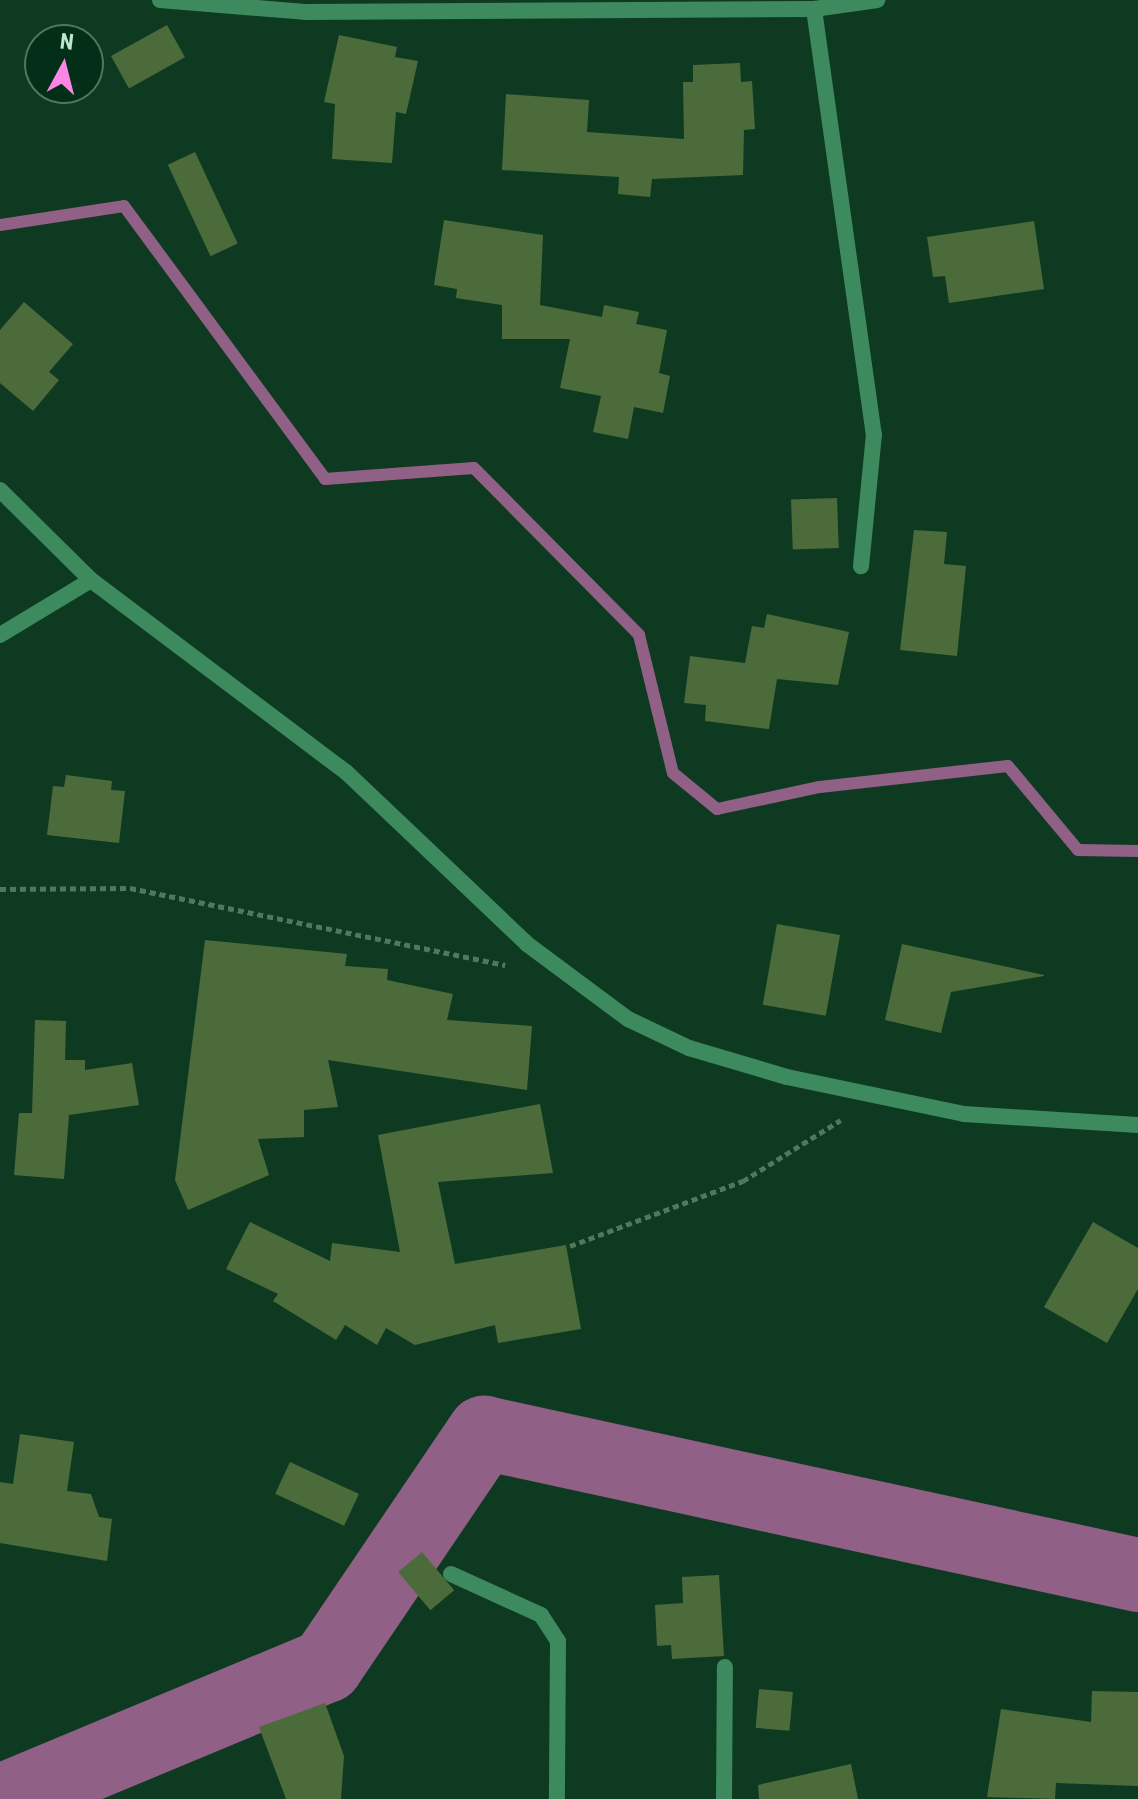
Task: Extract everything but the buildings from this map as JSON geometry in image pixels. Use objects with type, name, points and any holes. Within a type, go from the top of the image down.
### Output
[{"type":"street","points":[[160,0],[305,12],[780,4],[814,9],[877,0]]},
{"type":"street","points":[[814,9],[874,434],[861,566]]},
{"type":"street","points":[[0,490],[91,580],[346,772],[527,944],[628,1019],[689,1048],[964,1114],[1138,1125]]},
{"type":"street","points":[[0,635],[91,580]]},
{"type":"street","points":[[451,1574],[541,1615],[558,1641],[557,1799]]},
{"type":"street","points":[[724,1799],[725,1667]]},
{"type":"path","points":[[0,889],[130,888],[515,968]]},
{"type":"path","points":[[570,1246],[743,1181],[880,1096]]},
{"type":"waterway","points":[[0,225],[124,206],[325,479],[474,468],[639,635],[673,773],[717,809],[820,787],[1008,766],[1078,850],[1138,851]]},
{"type":"waterway","points":[[6,1799],[326,1666],[484,1433],[1138,1575]]}]
